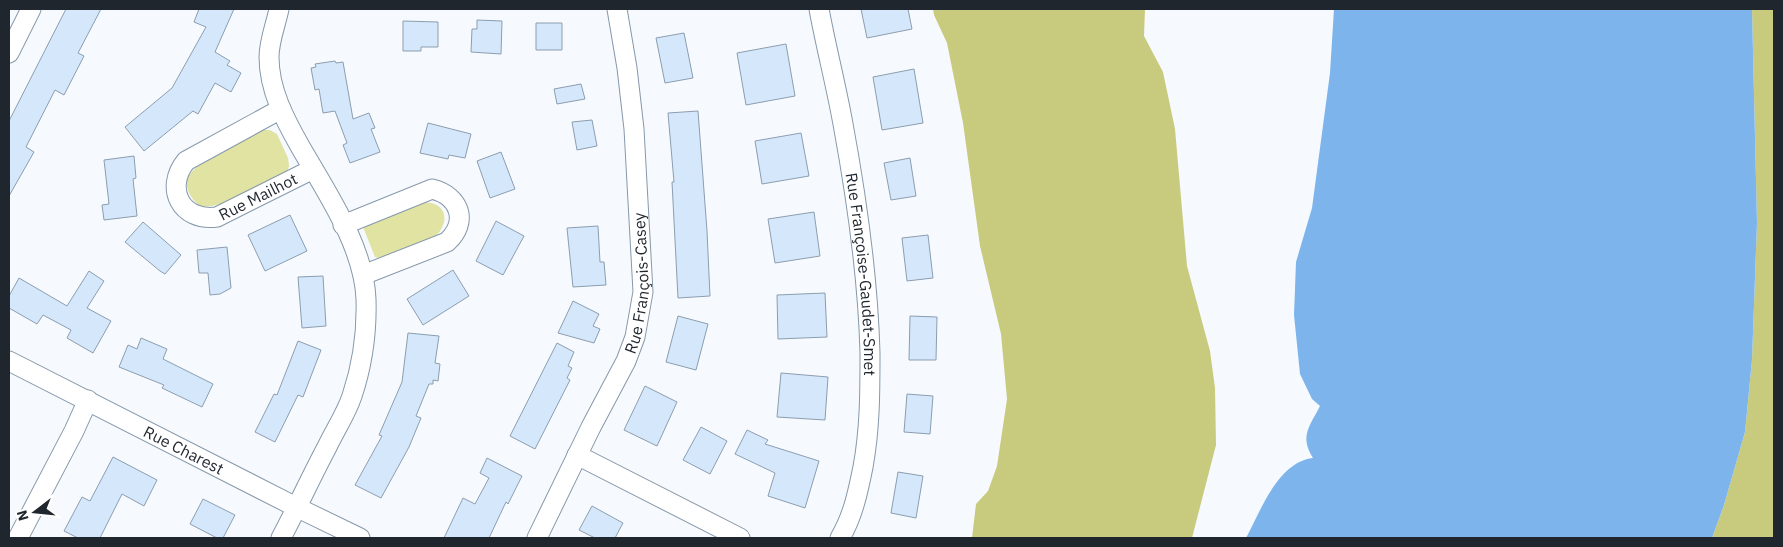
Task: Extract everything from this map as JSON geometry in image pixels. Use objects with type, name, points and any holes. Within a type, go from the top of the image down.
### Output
[{"type":"street","points":[[9,53],[30,9]]},
{"type":"street","name":"Rue Mailhot","points":[[280,9],[269,55],[270,74],[274,92],[281,109],[354,248],[363,275],[366,300],[364,337],[352,397],[282,538]]},
{"type":"street","name":"Rue François-Casey","points":[[537,538],[626,361],[635,337],[643,292],[634,129],[627,68],[617,9]]},
{"type":"street","name":"Rue Françoise-Gaudet-Smet","points":[[819,9],[843,122],[856,199],[869,315],[870,398],[867,442],[856,502],[847,526],[840,538]]},
{"type":"street","name":"Rue Mailhot","points":[[281,109],[186,160],[176,177],[175,186],[181,204],[193,215],[209,218],[217,217],[313,169]]},
{"type":"street","points":[[343,225],[432,189],[442,191],[456,204],[460,221],[454,236],[447,242],[363,275]]},
{"type":"street","name":"Rue Charest","points":[[9,361],[296,508],[360,538]]},
{"type":"street","points":[[18,538],[74,432],[88,400]]},
{"type":"street","points":[[578,455],[740,538]]},
{"type":"green space","points":[[933,9],[1145,9],[1144,36],[1163,72],[1175,129],[1187,266],[1210,351],[1215,388],[1216,445],[1192,538],[972,538],[976,504],[988,491],[997,466],[1007,399],[1001,334],[980,246],[963,123],[947,43]]},
{"type":"green space","points":[[1752,9],[1774,9],[1774,538],[1712,538],[1724,505],[1745,432],[1752,360],[1757,223]]},
{"type":"green space","points":[[261,130],[270,130],[277,134],[288,158],[289,166],[287,173],[232,200],[209,206],[199,206],[187,187],[191,172],[205,161]]},
{"type":"green space","points":[[424,202],[432,203],[442,210],[444,221],[439,233],[433,239],[379,258],[375,257],[363,227]]},
{"type":"water","points":[[1334,9],[1752,9],[1757,223],[1752,360],[1745,432],[1724,505],[1712,538],[1246,538],[1265,501],[1280,478],[1301,461],[1313,458],[1306,437],[1320,406],[1312,399],[1300,374],[1294,315],[1296,262],[1312,208],[1330,73]]},
{"type":"building","points":[[66,9],[101,9],[78,53],[84,56],[64,95],[55,90],[26,147],[34,152],[9,196],[9,121]]},
{"type":"building","points":[[199,9],[234,9],[215,52],[230,61],[227,65],[241,73],[231,92],[215,83],[198,114],[193,111],[144,151],[125,127],[172,88],[206,27],[194,22]]},
{"type":"building","points":[[861,9],[908,9],[912,29],[867,38]]},
{"type":"building","points":[[477,20],[502,21],[501,54],[471,52],[472,29],[477,29]]},
{"type":"building","points":[[403,21],[438,22],[438,47],[421,47],[421,51],[403,51]]},
{"type":"building","points":[[536,23],[562,23],[562,50],[536,50]]},
{"type":"building","points":[[684,33],[693,78],[665,83],[656,38]]},
{"type":"building","points":[[786,44],[795,96],[746,105],[737,53]]},
{"type":"building","points":[[335,61],[336,63],[343,62],[353,119],[369,113],[375,128],[371,129],[380,152],[350,163],[343,145],[347,143],[335,111],[323,113],[319,89],[315,90],[311,68],[316,67],[315,64]]},
{"type":"building","points":[[914,69],[923,123],[882,130],[873,77]]},
{"type":"building","points":[[581,84],[585,99],[557,104],[554,89]]},
{"type":"building","points":[[698,111],[710,296],[678,298],[672,182],[674,182],[668,113]]},
{"type":"building","points":[[592,120],[597,146],[577,150],[572,122]]},
{"type":"building","points":[[428,123],[471,134],[465,158],[449,155],[448,159],[420,153]]},
{"type":"building","points":[[801,133],[809,176],[762,184],[755,141]]},
{"type":"building","points":[[501,152],[515,189],[490,198],[477,161]]},
{"type":"building","points":[[134,156],[136,178],[133,179],[137,216],[104,220],[102,205],[109,204],[104,160]]},
{"type":"building","points":[[910,158],[916,196],[891,200],[884,163]]},
{"type":"building","points":[[814,212],[820,256],[775,263],[768,219]]},
{"type":"building","points":[[290,215],[307,251],[265,271],[248,235]]},
{"type":"building","points":[[496,221],[524,236],[503,275],[476,261]]},
{"type":"building","points":[[143,222],[181,255],[165,274],[125,242]]},
{"type":"building","points":[[598,226],[600,262],[604,262],[606,285],[573,287],[567,228]]},
{"type":"building","points":[[928,235],[933,278],[907,281],[902,238]]},
{"type":"building","points":[[227,247],[231,288],[220,294],[210,295],[208,273],[199,273],[197,250]]},
{"type":"building","points":[[453,270],[469,296],[423,325],[407,299]]},
{"type":"building","points":[[89,271],[104,281],[87,308],[111,321],[93,353],[67,338],[71,330],[43,315],[37,324],[9,308],[9,296],[19,278],[67,306]]},
{"type":"building","points":[[323,276],[326,326],[302,328],[298,277]]},
{"type":"building","points":[[825,293],[827,337],[778,339],[777,295]]},
{"type":"building","points":[[573,301],[599,314],[593,326],[600,329],[594,343],[558,333]]},
{"type":"building","points":[[678,316],[708,324],[696,370],[666,362]]},
{"type":"building","points":[[910,316],[937,317],[936,360],[909,360]]},
{"type":"building","points":[[408,333],[439,336],[435,363],[440,364],[438,381],[433,380],[433,384],[429,384],[416,416],[421,418],[409,447],[381,498],[355,485],[382,436],[379,435],[402,382]]},
{"type":"building","points":[[141,338],[167,349],[163,359],[213,384],[202,407],[162,388],[164,385],[119,367],[128,345],[137,349]]},
{"type":"building","points":[[298,341],[321,350],[303,397],[298,395],[275,442],[255,432],[274,394],[277,395]]},
{"type":"building","points":[[557,343],[574,352],[568,366],[572,368],[567,378],[570,380],[535,449],[510,436]]},
{"type":"building","points":[[781,373],[828,377],[825,420],[777,417]]},
{"type":"building","points":[[645,386],[677,402],[657,446],[624,430]]},
{"type":"building","points":[[907,394],[933,396],[930,434],[904,432]]},
{"type":"building","points":[[701,427],[727,441],[710,474],[683,460]]},
{"type":"building","points":[[747,430],[768,440],[765,444],[819,461],[805,508],[768,496],[775,473],[735,454]]},
{"type":"building","points":[[113,457],[157,480],[144,506],[122,494],[100,538],[78,538],[64,531],[82,497],[90,501]]},
{"type":"building","points":[[487,458],[522,476],[508,504],[506,502],[489,538],[444,538],[463,498],[475,504],[489,478],[480,473]]},
{"type":"building","points":[[898,472],[923,476],[916,518],[891,513]]},
{"type":"building","points":[[203,499],[235,515],[223,538],[217,538],[190,524]]},
{"type":"building","points":[[592,506],[623,523],[615,538],[595,538],[579,530]]}]
